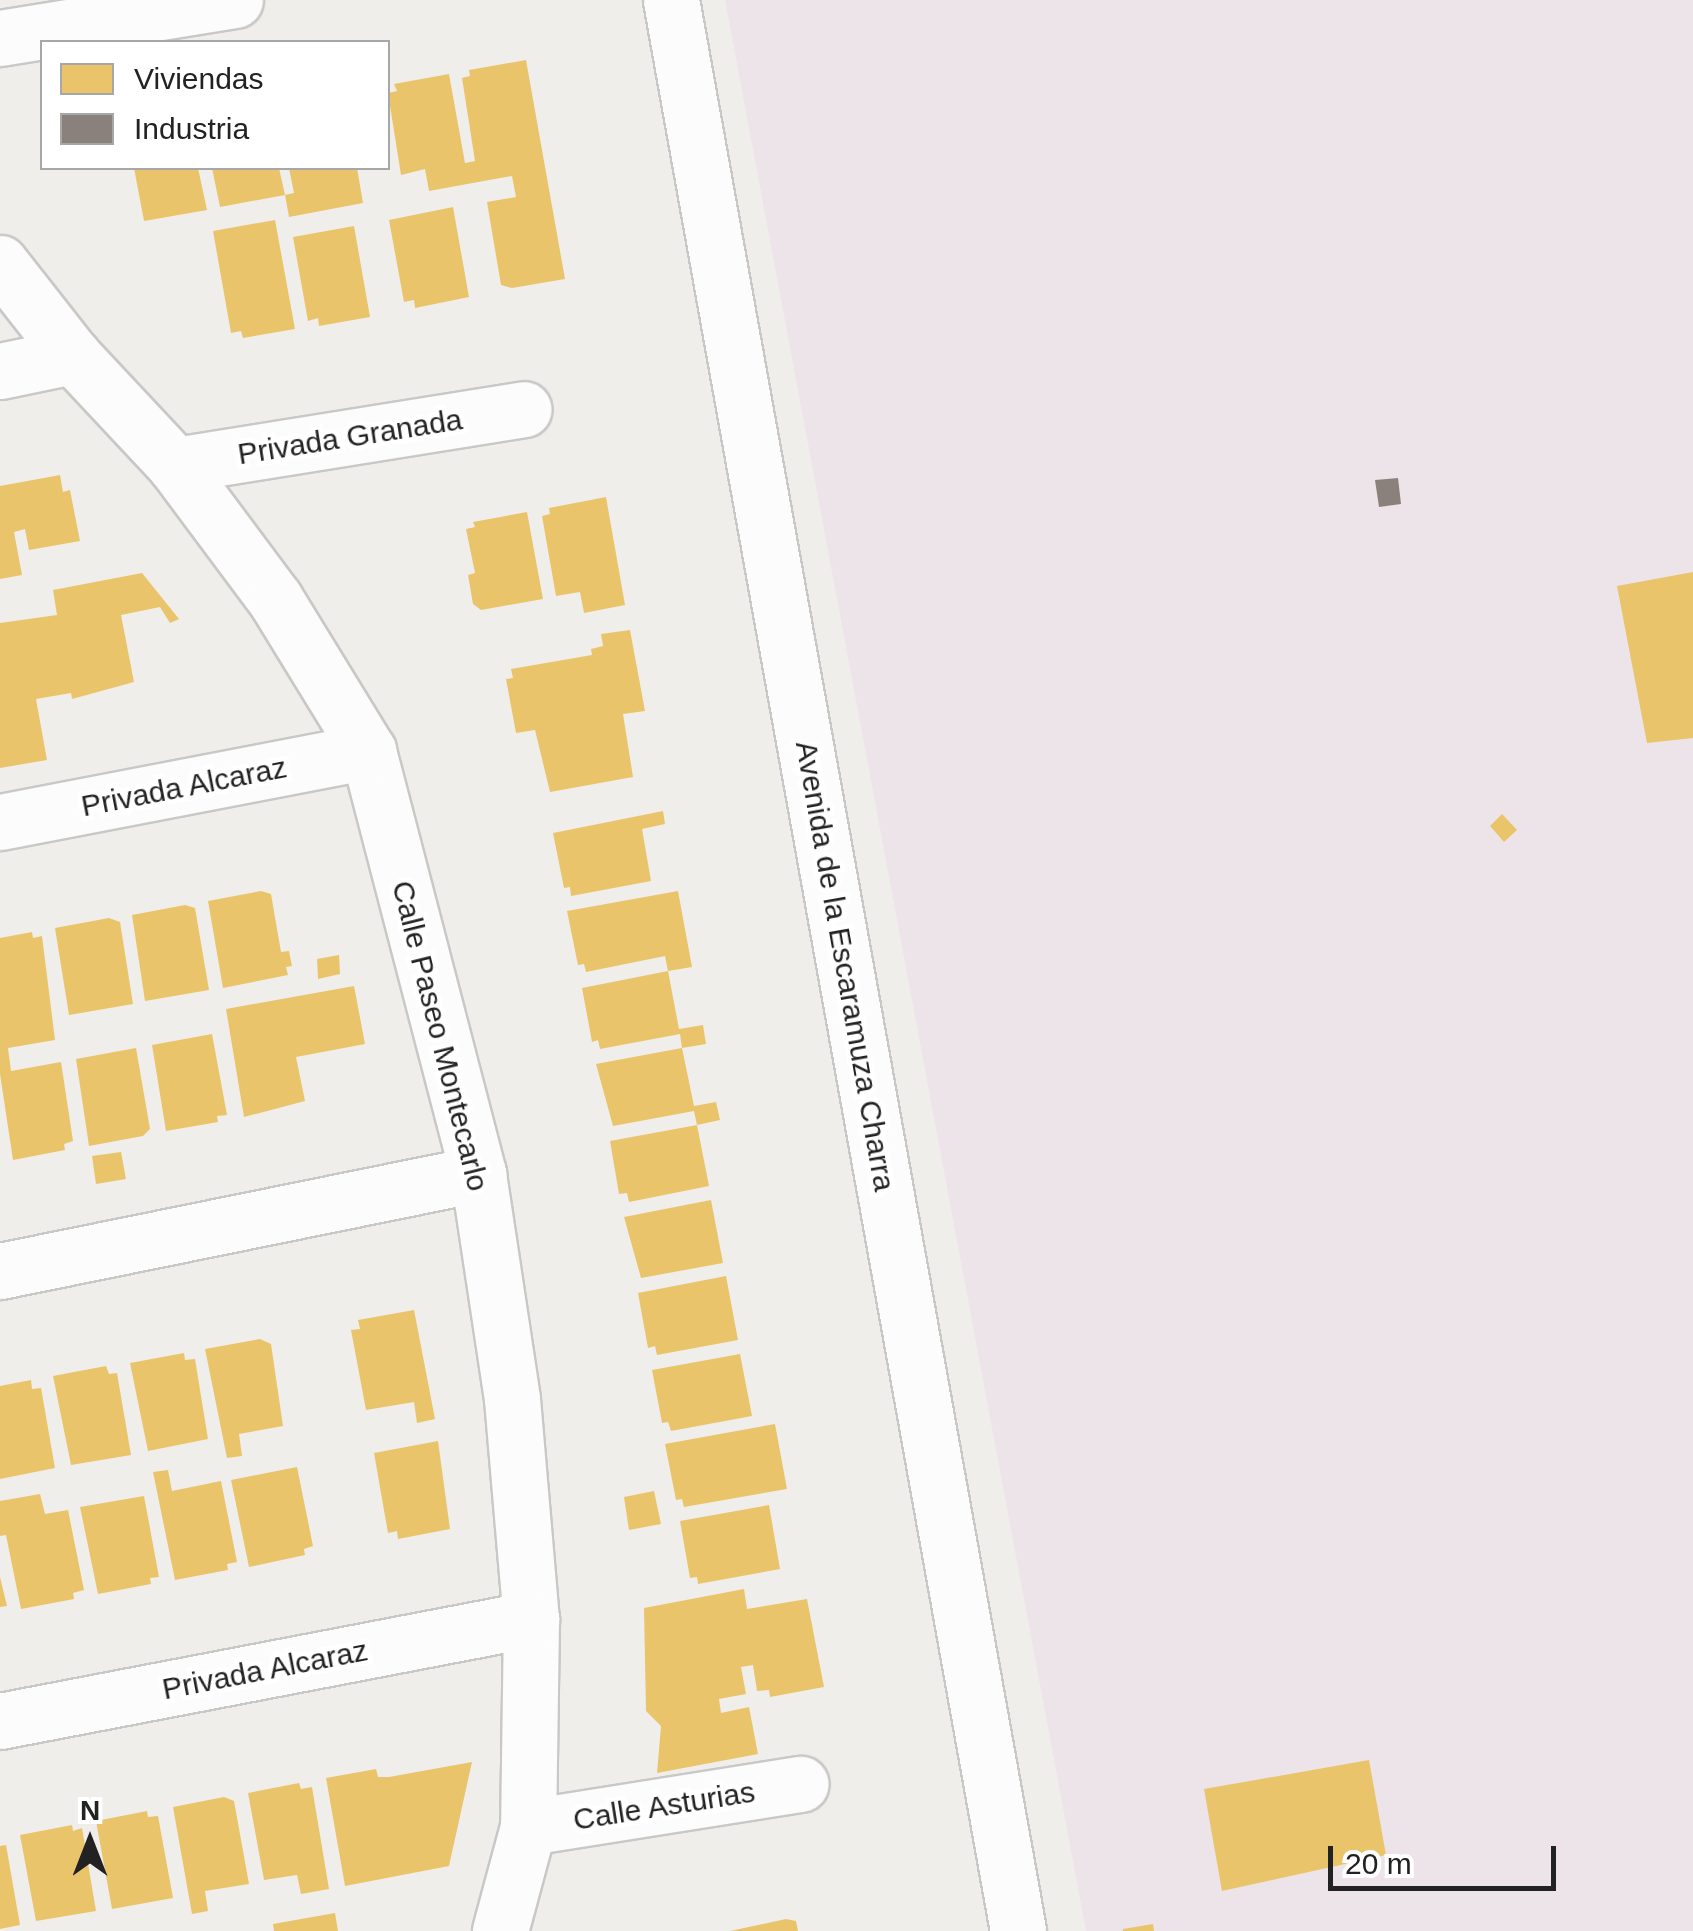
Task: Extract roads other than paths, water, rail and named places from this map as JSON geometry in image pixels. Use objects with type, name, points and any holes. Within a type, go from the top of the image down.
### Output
[{"type":"street","points":[[0,38],[234,0]]},
{"type":"street","name":"Avenida de la Escaramuza Charra","points":[[671,0],[1018,1931]]},
{"type":"street","name":"Calle Paseo Montecarlo","points":[[0,263],[74,356],[175,465],[275,599],[368,751],[478,1174],[512,1399],[531,1620],[528,1827],[500,1931]]},
{"type":"street","points":[[0,371],[74,356]]},
{"type":"street","name":"Privada Granada","points":[[175,465],[524,408]]},
{"type":"street","name":"Privada Alcaraz","points":[[0,822],[368,751]]},
{"type":"street","points":[[0,1271],[478,1174]]},
{"type":"street","name":"Privada Alcaraz","points":[[0,1720],[531,1620]]},
{"type":"street","name":"Calle Asturias","points":[[528,1827],[801,1784]]}]
